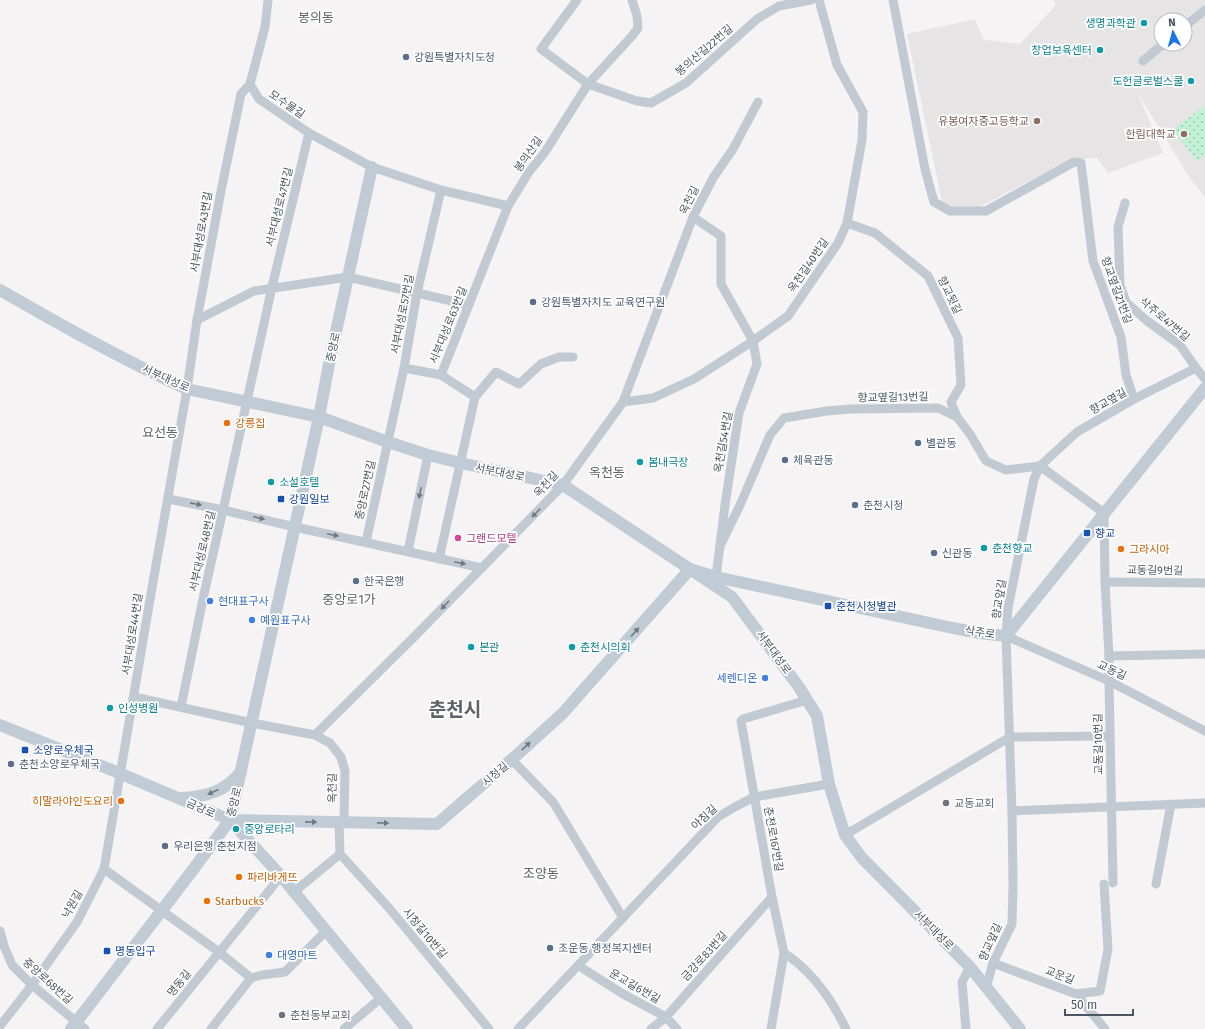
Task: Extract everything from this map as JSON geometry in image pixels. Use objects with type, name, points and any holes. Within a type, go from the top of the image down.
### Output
[{"type":"street","points":[[250,84],[265,27],[268,0]]},
{"type":"street","name":"봉의산길22번길","points":[[577,0],[541,49],[588,84],[638,101],[651,103],[686,83],[757,19],[779,6],[811,0]]},
{"type":"street","name":"봉의산길","points":[[508,206],[529,172],[545,152],[588,84],[638,28],[637,16],[632,0]]},
{"type":"street","name":"옥천길40번길","points":[[623,402],[653,398],[694,378],[753,341],[788,316],[838,243],[846,223],[862,140],[863,112],[837,65],[819,0]]},
{"type":"street","name":"향교옆길21번길","points":[[893,0],[925,169],[934,202],[950,211],[986,212],[1074,162],[1081,163],[1092,261],[1121,337],[1126,375],[1134,399]]},
{"type":"street","points":[[1193,20],[1205,10]]},
{"type":"street","points":[[1143,61],[1154,52]]},
{"type":"street","name":"모수물길","points":[[250,84],[259,99],[309,133],[372,167]]},
{"type":"street","name":"서부대성로43번길","points":[[187,389],[197,320],[241,94],[250,84]]},
{"type":"street","name":"옥천길","points":[[341,822],[345,771],[341,757],[330,743],[315,735],[413,638],[563,485],[623,402],[693,217],[714,178],[733,149],[758,102]]},
{"type":"street","name":"서부대성로47번길","points":[[247,401],[272,287],[309,133]]},
{"type":"street","points":[[372,167],[441,190],[508,206]]},
{"type":"street","name":"중앙로","points":[[78,1027],[162,910],[230,820],[320,417],[329,364],[372,167]]},
{"type":"street","name":"서부대성로57번길","points":[[388,442],[404,368],[417,293],[441,190]]},
{"type":"street","name":"삭주로47번길","points":[[1125,203],[1118,227],[1120,285],[1126,302],[1146,320],[1180,345],[1205,379]]},
{"type":"street","name":"서부대성로63번길","points":[[474,397],[441,375],[508,206]]},
{"type":"street","name":"옥천길54번길","points":[[693,217],[721,236],[721,284],[753,341],[757,364],[739,413],[716,577]]},
{"type":"street","name":"향교뒷길","points":[[846,223],[875,233],[928,276],[958,338],[961,385],[951,402],[957,417]]},
{"type":"street","points":[[197,320],[254,290],[348,277],[469,305]]},
{"type":"street","name":"서부대성로","points":[[0,290],[75,332],[187,389],[320,417],[428,455],[563,485],[732,596],[795,681],[817,716],[829,784],[845,835],[862,858],[970,967],[1020,1029]]},
{"type":"street","points":[[439,559],[461,463],[474,397],[496,372],[519,384],[541,364],[560,357],[572,357]]},
{"type":"street","points":[[404,368],[441,375]]},
{"type":"street","name":"향교옆길","points":[[1040,466],[1077,432],[1134,399],[1196,368]]},
{"type":"street","name":"삭주로","points":[[690,569],[716,577],[948,627],[1006,636],[1205,388]]},
{"type":"street","name":"서부대성로44번길","points":[[120,773],[187,389]]},
{"type":"street","name":"서부대성로48번길","points":[[181,707],[204,594],[224,510],[247,401]]},
{"type":"street","name":"향교옆길13번길","points":[[720,546],[741,503],[770,434],[784,418],[826,411],[850,409],[938,408],[957,417],[970,434],[986,462],[1006,470],[1040,466]]},
{"type":"street","name":"중앙로27번길","points":[[366,542],[388,442]]},
{"type":"street","points":[[408,551],[428,455]]},
{"type":"street","points":[[1040,466],[1104,513],[1109,681]]},
{"type":"street","name":"향교앞길","points":[[986,988],[993,963],[1012,924],[1012,811],[1006,636],[1008,608],[1034,479],[1040,466]]},
{"type":"street","points":[[168,499],[224,510],[482,568]]},
{"type":"street","name":"시청길","points":[[230,820],[437,824],[512,760],[563,713],[690,569]]},
{"type":"street","name":"교동길9번길","points":[[1105,582],[1205,583]]},
{"type":"street","name":"교동길","points":[[1006,636],[1109,681],[1205,731]]},
{"type":"street","points":[[1109,656],[1205,654]]},
{"type":"street","name":"교동길10번길","points":[[1076,994],[1100,991],[1108,949],[1111,806],[1109,681]]},
{"type":"street","points":[[134,697],[252,723],[315,735]]},
{"type":"street","name":"춘천로167번길","points":[[771,1029],[784,953],[772,897],[741,721],[743,718],[807,700]]},
{"type":"street","name":"금강로","points":[[0,725],[120,773],[230,820],[281,876],[407,1029]]},
{"type":"street","points":[[845,835],[1010,737],[1110,736]]},
{"type":"street","points":[[512,760],[553,802],[624,918]]},
{"type":"street","points":[[179,798],[208,795],[233,781],[241,772]]},
{"type":"street","name":"낙원길","points":[[1,1024],[32,985],[77,922],[104,869],[120,773]]},
{"type":"street","name":"아침길","points":[[518,1029],[718,817],[754,798],[829,784]]},
{"type":"street","points":[[1012,811],[1205,803]]},
{"type":"street","points":[[1156,884],[1171,804]]},
{"type":"street","points":[[294,892],[340,854],[341,822]]},
{"type":"street","name":"시청길10번길","points":[[340,854],[389,908],[489,1029]]},
{"type":"street","points":[[104,869],[220,952],[251,978]]},
{"type":"street","name":"명동길","points":[[157,1029],[281,876]]},
{"type":"street","name":"금강로83번길","points":[[651,1029],[666,1017],[772,897]]},
{"type":"street","name":"중앙로68번길","points":[[0,931],[2,948],[12,965],[78,1027]]},
{"type":"street","points":[[211,1029],[251,978],[285,972],[326,931]]},
{"type":"street","points":[[784,953],[794,960],[819,984],[846,1029]]},
{"type":"street","name":"교운길","points":[[993,963],[1076,994],[1105,1029]]},
{"type":"street","name":"운교길6번길","points":[[579,966],[623,994],[666,1017],[677,1029]]},
{"type":"street","points":[[966,1029],[962,982],[970,967]]},
{"type":"street","points":[[344,1029],[381,998]]},
{"type":"shaded area","name":"유봉여자중고등학교","points":[[1053,0],[1205,0],[1205,197],[1191,180],[1137,92],[1163,153],[1108,173],[1097,158],[1072,159],[979,207],[943,206],[907,34],[975,19],[984,40],[1020,44],[1056,5]]},
{"type":"green space","points":[[1204,106],[1205,155],[1197,161],[1173,130]]},
{"type":"place","name":"생명과학관","points":[[1144,23]]},
{"type":"place","name":"창업보육센터","points":[[1100,50]]},
{"type":"place","name":"강원특별자치도청","points":[[406,57]]},
{"type":"place","name":"도헌글로벌스쿨","points":[[1191,81]]},
{"type":"place","name":"유봉여자중고등학교","points":[[1037,121]]},
{"type":"place","name":"한림대학교","points":[[1184,134]]},
{"type":"place","name":"강원특별자치도 교육연구원","points":[[533,302]]},
{"type":"place","name":"강릉집","points":[[227,423]]},
{"type":"place","name":"별관동","points":[[918,443]]},
{"type":"place","name":"체육관동","points":[[785,460]]},
{"type":"place","name":"봄내극장","points":[[640,462]]},
{"type":"place","name":"소설호텔","points":[[271,482]]},
{"type":"place","name":"강원일보","points":[[281,499]]},
{"type":"place","name":"춘천시청","points":[[855,505]]},
{"type":"place","name":"향교","points":[[1087,533]]},
{"type":"place","name":"그랜드모텔","points":[[458,538]]},
{"type":"place","name":"춘천향교","points":[[984,548]]},
{"type":"place","name":"그라시아","points":[[1121,549]]},
{"type":"place","name":"신관동","points":[[934,553]]},
{"type":"place","name":"한국은행","points":[[356,581]]},
{"type":"place","name":"현대표구사","points":[[210,601]]},
{"type":"place","name":"춘천시청별관","points":[[828,606]]},
{"type":"place","name":"예원표구사","points":[[252,620]]},
{"type":"place","name":"본관","points":[[471,647]]},
{"type":"place","name":"춘천시의회","points":[[572,647]]},
{"type":"place","name":"세렌디온","points":[[765,678]]},
{"type":"place","name":"인성병원","points":[[110,708]]},
{"type":"place","name":"소양로우체국","points":[[25,750]]},
{"type":"place","name":"춘천소양로우체국","points":[[11,764]]},
{"type":"place","name":"히말라야인도요리","points":[[121,801]]},
{"type":"place","name":"교동교회","points":[[946,803]]},
{"type":"place","name":"중앙로타리","points":[[236,829]]},
{"type":"place","name":"우리은행 춘천지점","points":[[165,846]]},
{"type":"place","name":"파리바게뜨","points":[[239,877]]},
{"type":"place","name":"Starbucks","points":[[207,901]]},
{"type":"place","name":"조운동 행정복지센터","points":[[550,948]]},
{"type":"place","name":"명동입구","points":[[107,951]]},
{"type":"place","name":"대영마트","points":[[269,955]]},
{"type":"place","name":"춘천동부교회","points":[[282,1015]]},
{"type":"district","name":"봉의동","points":[[316,17]]},
{"type":"district","name":"요선동","points":[[160,432]]},
{"type":"district","name":"옥천동","points":[[607,472]]},
{"type":"district","name":"중앙로1가","points":[[349,599]]},
{"type":"district","name":"춘천시","points":[[455,709]]},
{"type":"district","name":"조양동","points":[[541,873]]}]
